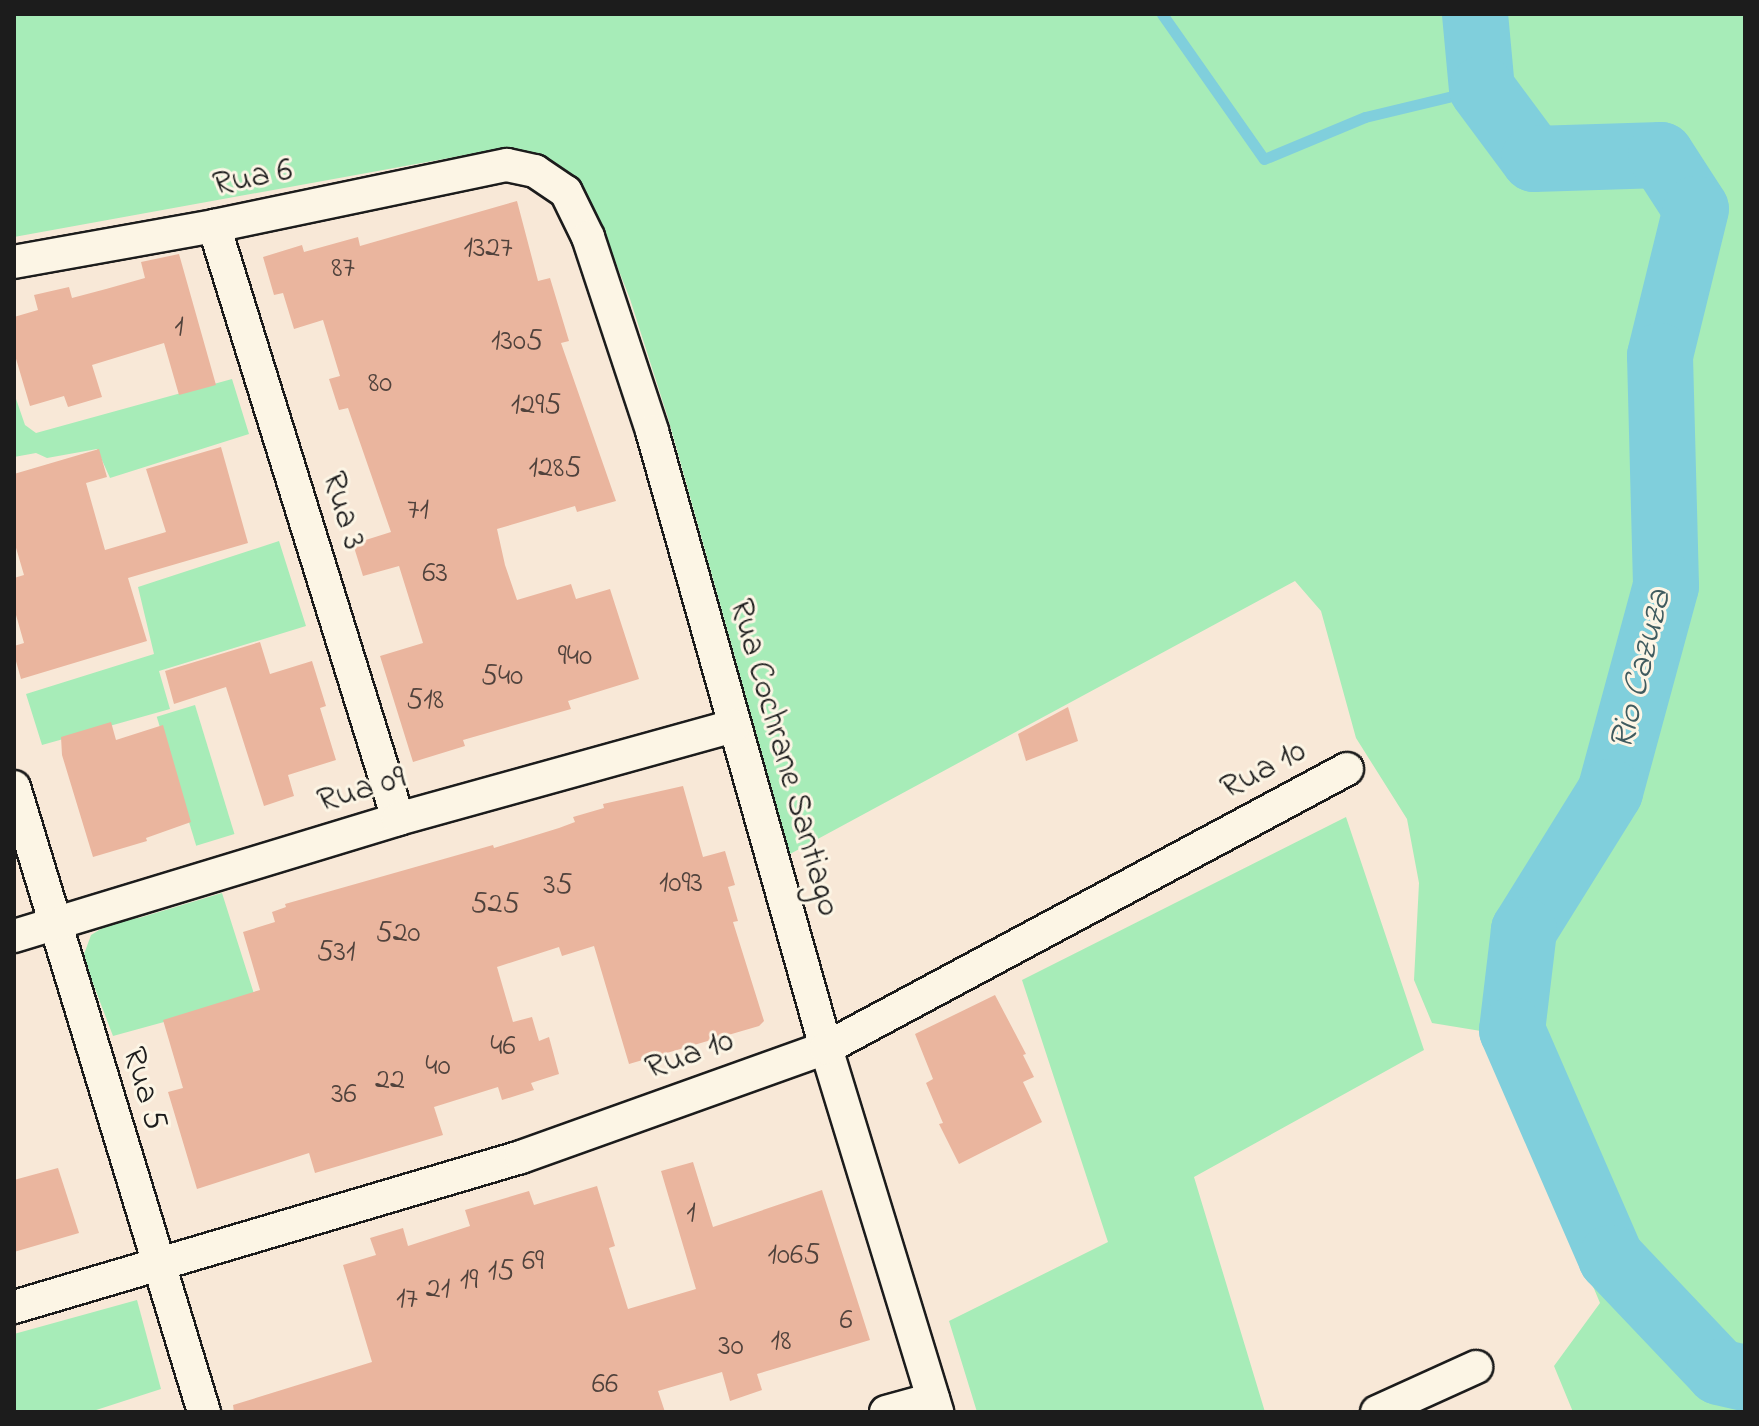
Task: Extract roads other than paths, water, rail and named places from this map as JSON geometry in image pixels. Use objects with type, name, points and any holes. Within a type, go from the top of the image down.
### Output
[{"type":"street","name":"Rua 6","points":[[14,262],[214,226],[507,165]]},
{"type":"street","name":"Rua Cochrane Santiago","points":[[507,165],[535,171],[566,192],[588,237],[652,431],[826,1048],[935,1405]]},
{"type":"street","name":"Rua 3","points":[[214,226],[398,819]]},
{"type":"street","name":"Rua 09","points":[[14,936],[398,819],[733,726]]},
{"type":"street","name":"Rua 10","points":[[14,1307],[521,1157],[826,1048],[1347,769]]},
{"type":"street","name":"Rua 5","points":[[14,787],[53,924],[204,1412]]},
{"type":"street","points":[[1377,1412],[1476,1367]]},
{"type":"street","points":[[886,1412],[935,1405]]},
{"type":"waterway","points":[[1162,14],[1264,159],[1365,117],[1482,89]]},
{"type":"waterway","name":"Rio Cazuza","points":[[1475,14],[1482,89],[1534,159],[1661,155],[1696,209],[1660,356],[1666,586],[1610,792],[1524,930],[1512,1030],[1611,1258],[1719,1372],[1745,1378]]}]
